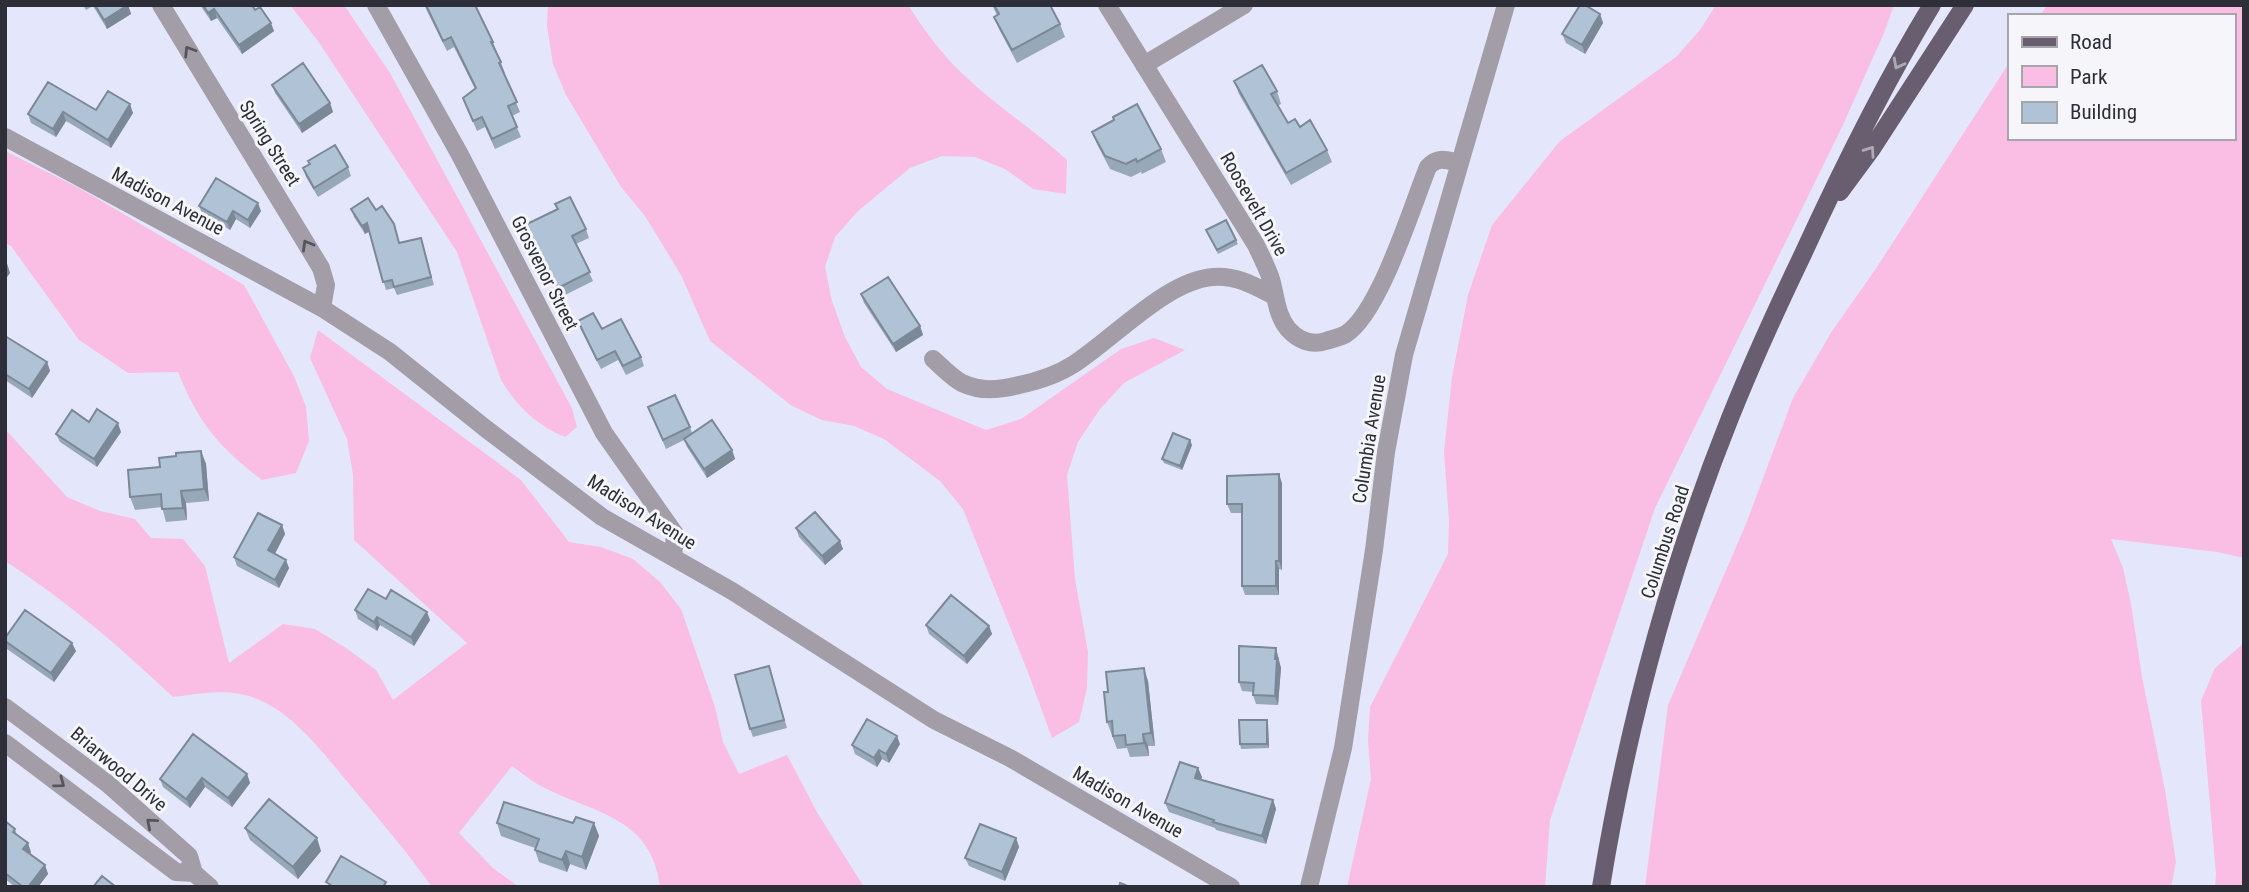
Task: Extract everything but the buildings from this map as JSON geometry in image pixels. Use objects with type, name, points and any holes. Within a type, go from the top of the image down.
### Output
[{"type":"main road","name":"Columbus Road","points":[[1601,887],[1622,774],[1646,675],[1670,591],[1729,419],[1854,145],[1910,40],[1932,5]]},
{"type":"main road","name":"Columbus Road","points":[[1815,226],[1871,150],[1965,5]]},
{"type":"street","name":"Spring Street","points":[[161,5],[321,268],[326,285],[322,309]]},
{"type":"street","name":"Grosvenor Street","points":[[376,5],[459,153],[604,433],[675,534],[673,557]]},
{"type":"street","name":"Roosevelt Drive","points":[[1107,5],[1256,245],[1271,280],[1281,317],[1287,328],[1299,339],[1323,343],[1347,333],[1371,303],[1428,167],[1435,160],[1441,159],[1459,163]]},
{"type":"street","points":[[1144,65],[1244,5]]},
{"type":"street","name":"Columbia Avenue","points":[[1309,887],[1343,748],[1374,550],[1386,452],[1404,355],[1501,7]]},
{"type":"street","name":"Madison Avenue","points":[[5,137],[322,309],[390,352],[602,517],[733,591],[934,720],[1010,758],[1231,887]]},
{"type":"street","points":[[933,359],[959,381],[973,387],[1005,389],[1043,379],[1073,364],[1164,296],[1201,279],[1224,276],[1244,281],[1274,296]]},
{"type":"street","name":"Briarwood Drive","points":[[5,707],[108,784],[189,856],[194,873],[210,887]]},
{"type":"street","name":"Briarwood Drive","points":[[5,743],[176,872],[194,873]]},
{"type":"green space","points":[[290,5],[344,5],[390,73],[572,408],[577,427],[565,437],[528,414],[501,380],[457,252],[318,41]]},
{"type":"green space","points":[[548,5],[908,5],[933,41],[964,75],[1067,160],[1066,194],[1033,189],[1005,169],[975,157],[942,156],[910,168],[858,211],[835,237],[825,267],[832,301],[845,337],[861,367],[887,389],[986,430],[1021,419],[1121,349],[1154,338],[1185,350],[1124,383],[1100,409],[1078,442],[1067,475],[1075,579],[1088,652],[1087,688],[1079,722],[1052,738],[963,509],[940,481],[884,439],[854,426],[822,420],[792,406],[710,341],[681,275],[645,216],[621,187],[566,95],[553,64],[547,26]]},
{"type":"green space","points":[[1716,5],[1894,5],[1842,127],[1655,508],[1550,820],[1545,887],[1347,887],[1371,779],[1368,741],[1370,707],[1448,554],[1449,521],[1444,452],[1452,377],[1468,295],[1492,225],[1560,141],[1676,57],[1700,30]]},
{"type":"green space","points":[[2047,5],[2244,5],[2244,558],[2217,552],[2111,539],[2123,568],[2131,604],[2142,677],[2165,790],[2176,862],[2171,887],[1645,887],[1668,705],[1746,524],[1793,398],[1832,331],[1875,270],[2008,65],[2008,140],[2235,140],[2235,14],[2041,14]]},
{"type":"green space","points":[[5,151],[81,189],[244,285],[294,376],[306,407],[309,441],[296,473],[262,480],[233,456],[202,420],[178,372],[128,373],[79,340],[11,246],[5,243]]},
{"type":"green space","points":[[318,330],[521,480],[569,542],[601,547],[633,559],[660,582],[681,609],[715,707],[723,742],[739,774],[787,755],[818,814],[864,887],[660,887],[655,864],[646,846],[633,832],[601,812],[539,785],[512,766],[459,833],[493,868],[519,887],[432,887],[332,763],[287,717],[262,701],[240,694],[218,692],[173,697],[92,625],[5,561],[5,429],[67,497],[100,511],[135,519],[151,538],[183,539],[205,566],[229,663],[283,624],[315,629],[376,670],[393,700],[467,643],[354,540],[353,475],[347,439],[310,358]]},
{"type":"green space","points":[[2244,643],[2244,887],[2215,887],[2201,701],[2215,668]]}]
